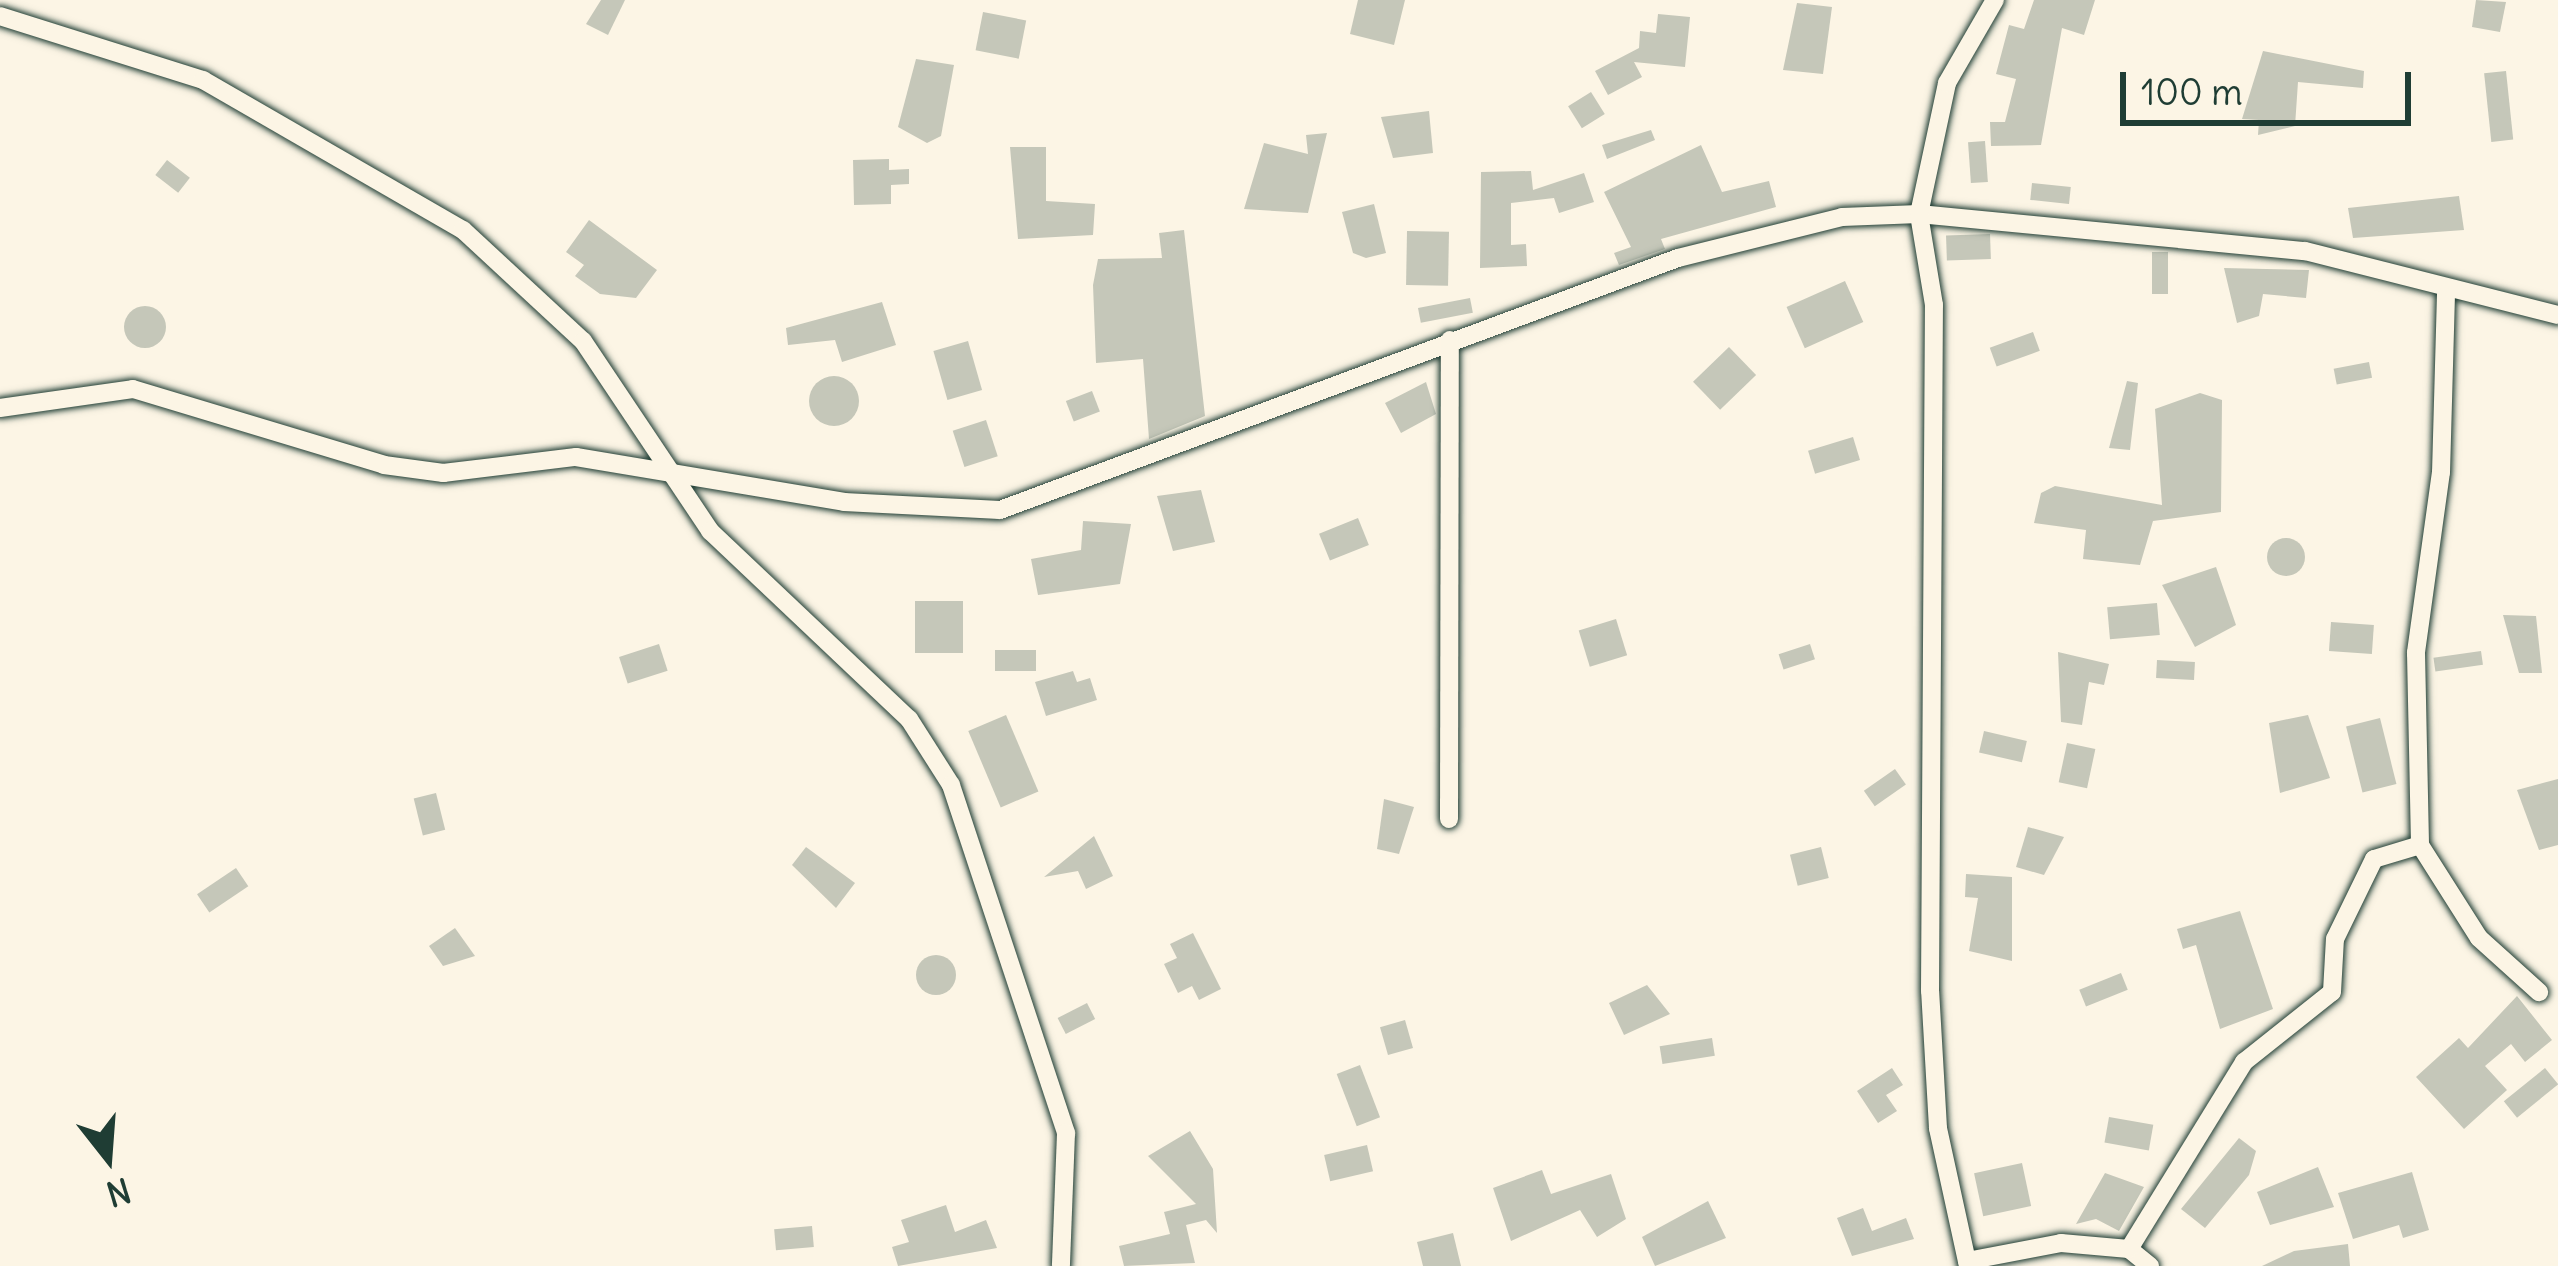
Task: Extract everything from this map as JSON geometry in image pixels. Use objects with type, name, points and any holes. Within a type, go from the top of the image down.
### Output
[{"type":"street","points":[[1995,0],[1948,83],[1919,214],[1934,305],[1930,991],[1938,1127],[1968,1264],[2061,1244],[2129,1249],[2150,1266]]},
{"type":"street","points":[[0,16],[203,80],[463,230],[583,341],[679,473],[710,531],[873,679],[935,752],[1066,1133],[1061,1266]]},
{"type":"street","points":[[0,408],[133,388],[383,464],[443,472],[577,457],[844,502],[1000,510],[1203,442],[1450,340],[1787,226],[1919,214],[2305,251],[2446,294],[2558,315]]},
{"type":"street","points":[[2446,294],[2441,472],[2416,653],[2420,845],[2479,938],[2539,992]]},
{"type":"street","points":[[1449,819],[1450,340]]},
{"type":"street","points":[[2129,1249],[2244,1062],[2332,992],[2335,939],[2374,860],[2420,845]]},
{"type":"building","points":[[601,0],[625,0],[608,35],[586,24]]},
{"type":"building","points":[[1358,0],[1405,0],[1394,45],[1350,34]]},
{"type":"building","points":[[2034,0],[2095,0],[2084,35],[2062,28],[2041,145],[1991,146],[1990,122],[2005,122],[2016,79],[1996,74],[2009,25],[2024,29]]},
{"type":"building","points":[[2476,0],[2506,2],[2500,32],[2472,27]]},
{"type":"building","points":[[1797,3],[1832,7],[1823,74],[1783,70]]},
{"type":"building","points":[[983,12],[1026,20],[1019,59],[976,50]]},
{"type":"building","points":[[1658,14],[1690,17],[1685,67],[1634,62],[1642,77],[1608,95],[1595,71],[1639,48],[1640,31],[1656,33]]},
{"type":"building","points":[[2263,51],[2364,71],[2363,88],[2298,82],[2295,126],[2258,135],[2259,120],[2242,119]]},
{"type":"building","points":[[916,59],[954,65],[941,136],[927,143],[898,127]]},
{"type":"building","points":[[2506,71],[2513,140],[2491,142],[2484,73]]},
{"type":"building","points":[[1591,92],[1605,114],[1582,128],[1568,106]]},
{"type":"building","points":[[1429,111],[1433,153],[1393,158],[1381,117]]},
{"type":"building","points":[[1651,130],[1655,140],[1607,159],[1602,145]]},
{"type":"building","points":[[1327,133],[1308,213],[1244,209],[1264,143],[1308,154],[1306,135]]},
{"type":"building","points":[[1985,141],[1988,182],[1971,183],[1968,142]]},
{"type":"building","points":[[1701,145],[1722,192],[1769,181],[1776,207],[1661,239],[1665,249],[1619,265],[1614,253],[1631,247],[1604,192]]},
{"type":"building","points":[[1010,147],[1046,147],[1046,201],[1095,204],[1093,235],[1018,239]]},
{"type":"building","points":[[889,159],[889,170],[909,169],[909,184],[891,185],[891,204],[854,205],[853,160]]},
{"type":"building","points":[[167,160],[190,178],[178,193],[155,175]]},
{"type":"building","points":[[1531,171],[1533,190],[1584,173],[1594,202],[1559,213],[1554,198],[1511,203],[1511,245],[1526,244],[1527,266],[1480,268],[1481,172]]},
{"type":"building","points":[[2032,183],[2071,187],[2069,204],[2030,200]]},
{"type":"building","points":[[2459,196],[2464,230],[2353,238],[2348,208]]},
{"type":"building","points":[[1374,204],[1386,253],[1366,258],[1353,253],[1342,212]]},
{"type":"building","points":[[589,220],[657,270],[636,298],[600,294],[575,276],[584,265],[566,252]]},
{"type":"building","points":[[1184,230],[1205,416],[1149,439],[1143,359],[1096,363],[1093,285],[1098,259],[1162,258],[1159,233]]},
{"type":"building","points":[[1407,231],[1449,232],[1448,286],[1406,285]]},
{"type":"building","points":[[1990,234],[1991,259],[1947,261],[1946,236]]},
{"type":"building","points":[[2152,252],[2168,252],[2168,294],[2152,294]]},
{"type":"building","points":[[2224,268],[2309,270],[2306,298],[2263,294],[2259,316],[2237,323]]},
{"type":"building","points":[[1845,281],[1863,322],[1805,348],[1787,307]]},
{"type":"building","points":[[1470,298],[1473,313],[1421,323],[1418,308]]},
{"type":"building","points":[[882,302],[896,345],[842,362],[835,340],[788,345],[786,328]]},
{"type":"building","points":[[145,306],[160,312],[166,327],[160,342],[145,348],[130,342],[124,327],[130,312]]},
{"type":"building","points":[[2033,332],[2040,351],[1997,367],[1990,348]]},
{"type":"building","points":[[968,341],[982,390],[947,400],[933,351]]},
{"type":"building","points":[[1729,347],[1756,375],[1720,410],[1693,382]]},
{"type":"building","points":[[2369,362],[2372,378],[2337,385],[2334,369]]},
{"type":"building","points":[[834,376],[852,383],[859,401],[852,419],[834,426],[816,419],[809,401],[816,383]]},
{"type":"building","points":[[2127,381],[2138,383],[2130,450],[2109,448]]},
{"type":"building","points":[[1426,382],[1436,414],[1401,433],[1385,403]]},
{"type":"building","points":[[1092,391],[1100,412],[1074,422],[1066,401]]},
{"type":"building","points":[[2200,393],[2222,400],[2221,512],[2153,521],[2140,565],[2083,559],[2086,530],[2034,523],[2041,493],[2055,486],[2162,505],[2155,409]]},
{"type":"building","points":[[986,420],[998,456],[964,467],[953,431]]},
{"type":"building","points":[[1853,437],[1860,460],[1815,474],[1808,451]]},
{"type":"building","points":[[1201,490],[1215,542],[1173,551],[1157,496]]},
{"type":"building","points":[[1358,518],[1369,545],[1330,561],[1319,534]]},
{"type":"building","points":[[1083,521],[1131,524],[1120,584],[1038,595],[1031,559],[1081,550]]},
{"type":"building","points":[[2286,538],[2299,544],[2305,557],[2299,570],[2286,576],[2273,570],[2267,557],[2273,544]]},
{"type":"building","points":[[2216,567],[2236,625],[2195,647],[2162,585]]},
{"type":"building","points":[[915,601],[963,601],[963,653],[915,653]]},
{"type":"building","points":[[2157,603],[2160,635],[2110,639],[2107,607]]},
{"type":"building","points":[[2503,615],[2536,616],[2542,673],[2519,673]]},
{"type":"building","points":[[1616,619],[1627,655],[1590,667],[1579,630]]},
{"type":"building","points":[[2331,622],[2374,625],[2372,654],[2329,651]]},
{"type":"building","points":[[659,644],[668,671],[628,684],[619,657]]},
{"type":"building","points":[[1810,644],[1815,659],[1784,669],[1779,654]]},
{"type":"building","points":[[995,650],[1036,650],[1036,671],[995,671]]},
{"type":"building","points":[[2481,651],[2483,665],[2435,672],[2433,658]]},
{"type":"building","points":[[2058,652],[2109,664],[2104,685],[2089,682],[2082,725],[2061,722]]},
{"type":"building","points":[[2157,660],[2195,662],[2194,680],[2156,678]]},
{"type":"building","points":[[1073,671],[1077,682],[1090,678],[1097,700],[1046,716],[1035,682]]},
{"type":"building","points":[[1006,715],[1038,791],[1001,807],[968,731]]},
{"type":"building","points":[[2308,715],[2330,778],[2280,793],[2269,723]]},
{"type":"building","points":[[2380,718],[2396,784],[2362,792],[2346,726]]},
{"type":"building","points":[[1984,731],[2027,741],[2022,762],[1979,752]]},
{"type":"building","points":[[2067,743],[2095,749],[2087,788],[2059,782]]},
{"type":"building","points":[[1895,769],[1906,785],[1875,806],[1864,791]]},
{"type":"building","points":[[2558,779],[2558,845],[2539,850],[2517,790]]},
{"type":"building","points":[[436,793],[445,830],[423,835],[414,799]]},
{"type":"building","points":[[1384,799],[1414,807],[1399,854],[1377,849]]},
{"type":"building","points":[[2028,827],[2064,837],[2044,875],[2016,867]]},
{"type":"building","points":[[1094,836],[1113,876],[1086,889],[1078,871],[1044,877]]},
{"type":"building","points":[[806,847],[855,883],[836,908],[792,865]]},
{"type":"building","points":[[1821,847],[1829,878],[1798,886],[1790,855]]},
{"type":"building","points":[[236,868],[248,886],[209,913],[197,894]]},
{"type":"building","points":[[1966,874],[2012,877],[2012,961],[1969,951],[1978,898],[1965,897]]},
{"type":"building","points":[[2240,911],[2273,1009],[2220,1029],[2196,945],[2183,949],[2177,929]]},
{"type":"building","points":[[455,928],[475,956],[443,966],[429,946]]},
{"type":"building","points":[[1193,933],[1221,989],[1199,1000],[1192,986],[1178,993],[1164,964],[1177,958],[1170,944]]},
{"type":"building","points":[[936,955],[950,961],[956,975],[950,989],[936,995],[922,989],[916,975],[922,961]]},
{"type":"building","points":[[2121,973],[2128,990],[2086,1007],[2079,990]]},
{"type":"building","points":[[1647,985],[1670,1014],[1624,1035],[1609,1003]]},
{"type":"building","points":[[2517,996],[2552,1040],[2525,1062],[2511,1044],[2485,1066],[2507,1090],[2464,1129],[2416,1077],[2459,1038],[2468,1048]]},
{"type":"building","points":[[1087,1003],[1095,1019],[1066,1034],[1058,1018]]},
{"type":"building","points":[[1405,1020],[1413,1048],[1388,1055],[1380,1027]]},
{"type":"building","points":[[1712,1038],[1715,1056],[1662,1064],[1660,1046]]},
{"type":"building","points":[[1360,1065],[1380,1117],[1357,1126],[1337,1074]]},
{"type":"building","points":[[1892,1068],[1903,1085],[1886,1095],[1897,1111],[1878,1123],[1857,1091]]},
{"type":"building","points":[[2545,1068],[2558,1084],[2517,1118],[2504,1101]]},
{"type":"building","points":[[2109,1117],[2153,1125],[2149,1150],[2104,1143]]},
{"type":"building","points":[[1190,1131],[1213,1169],[1217,1233],[1206,1220],[1186,1225],[1195,1263],[1124,1266],[1119,1246],[1170,1234],[1164,1212],[1196,1204],[1148,1156]]},
{"type":"building","points":[[2239,1138],[2256,1151],[2249,1175],[2205,1228],[2181,1209]]},
{"type":"building","points":[[1367,1145],[1373,1171],[1330,1181],[1324,1155]]},
{"type":"building","points":[[2022,1163],[2031,1206],[1983,1216],[1974,1173]]},
{"type":"building","points":[[2318,1167],[2334,1207],[2270,1225],[2257,1192]]},
{"type":"building","points":[[1542,1170],[1551,1194],[1611,1174],[1626,1219],[1597,1237],[1580,1210],[1511,1241],[1493,1188]]},
{"type":"building","points":[[2412,1172],[2429,1230],[2403,1238],[2399,1225],[2353,1239],[2338,1193]]},
{"type":"building","points":[[2105,1173],[2144,1187],[2119,1231],[2096,1219],[2076,1224]]},
{"type":"building","points":[[1708,1201],[1726,1238],[1655,1266],[1642,1237]]},
{"type":"building","points":[[946,1205],[955,1232],[986,1220],[997,1248],[898,1266],[892,1247],[909,1242],[901,1220]]},
{"type":"building","points":[[1863,1208],[1872,1231],[1906,1218],[1914,1239],[1852,1256],[1837,1218]]},
{"type":"building","points":[[812,1226],[814,1247],[776,1250],[774,1229]]},
{"type":"building","points":[[1453,1233],[1461,1266],[1423,1266],[1417,1242]]},
{"type":"building","points":[[2348,1244],[2350,1266],[2262,1266],[2294,1251]]}]
